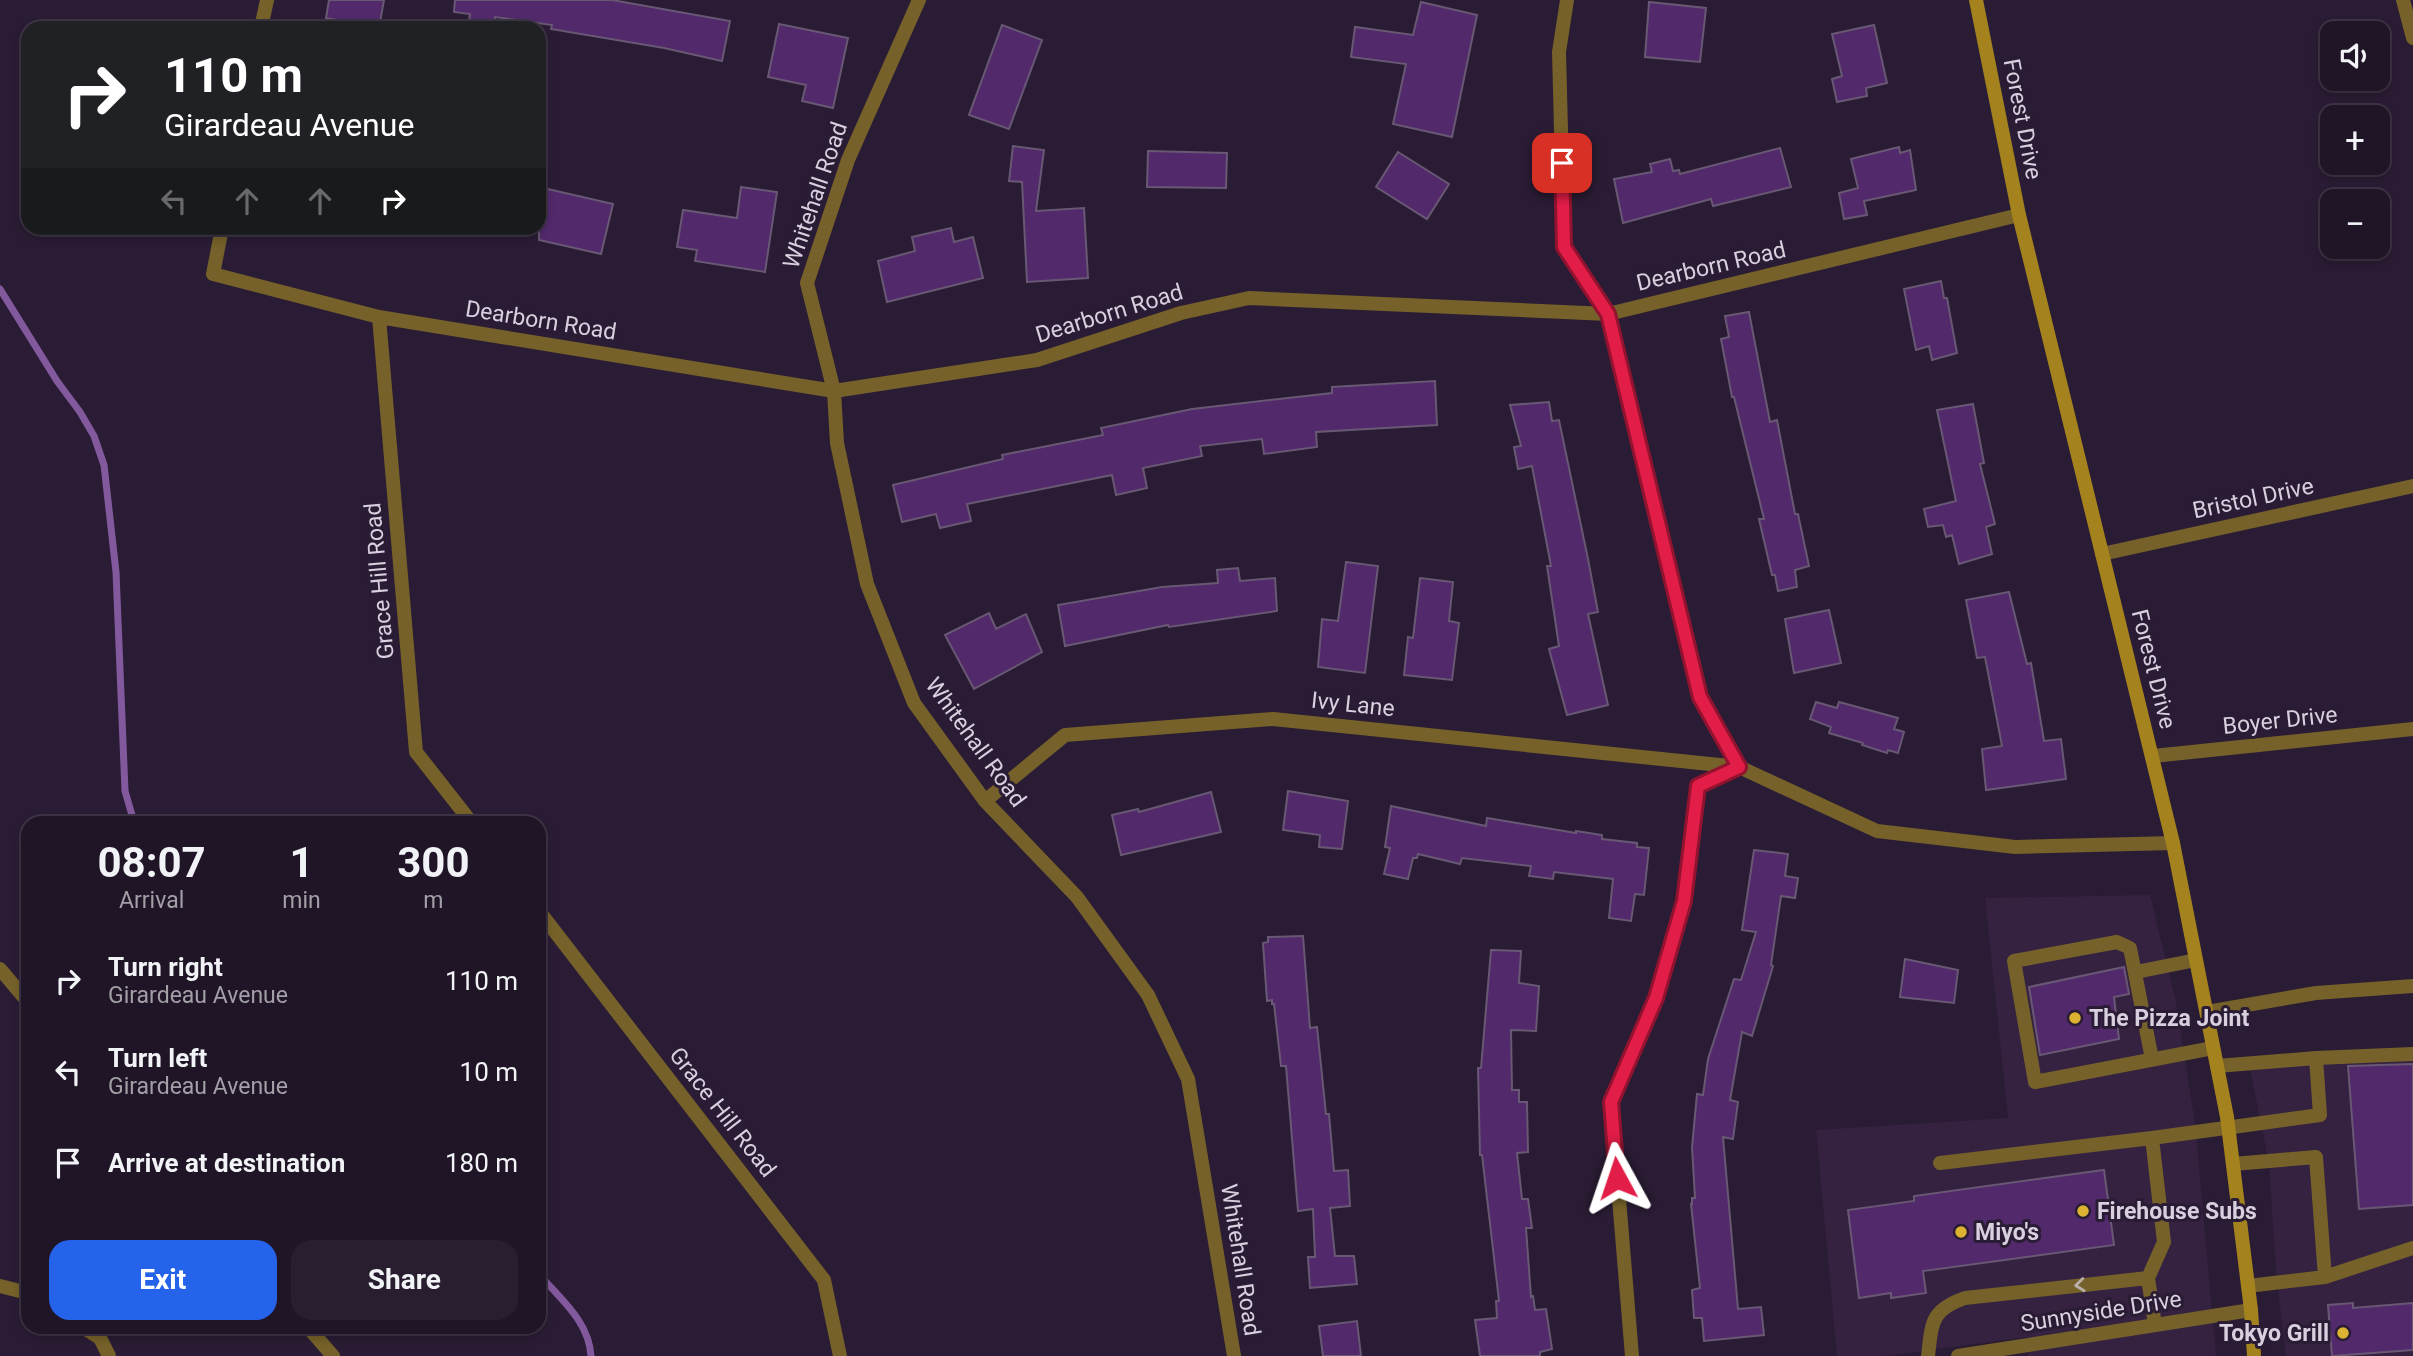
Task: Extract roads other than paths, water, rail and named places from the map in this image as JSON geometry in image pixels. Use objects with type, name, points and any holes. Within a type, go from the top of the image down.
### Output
[{"type":"main road","name":"Forest Drive","points":[[1976,0],[2019,215],[2173,843],[2229,1128],[2254,1356]]},
{"type":"street","points":[[262,21],[267,0]]},
{"type":"street","name":"Whitehall Road","points":[[919,0],[848,160],[807,283],[834,391],[837,443],[867,584],[914,703],[985,801],[1077,897],[1148,995],[1188,1079],[1234,1356]]},
{"type":"street","points":[[1567,0],[1559,52],[1564,247],[1608,314],[1700,697],[1739,767],[1698,786],[1684,901],[1656,998],[1611,1102],[1632,1356]]},
{"type":"street","points":[[2403,0],[2413,38]]},
{"type":"street","name":"Dearborn Road","points":[[220,235],[212,274],[379,317],[834,391],[1037,360],[1181,313],[1250,298],[1608,314],[2019,215]]},
{"type":"street","name":"Grace Hill Road","points":[[379,317],[416,752],[466,816]]},
{"type":"street","name":"Bristol Drive","points":[[2102,554],[2413,485]]},
{"type":"street","name":"Ivy Lane","points":[[985,801],[1065,735],[1273,719],[1739,767],[1877,831],[2015,847],[2173,843]]},
{"type":"street","name":"Boyer Drive","points":[[2153,757],[2413,729]]},
{"type":"street","name":"Grace Hill Road","points":[[546,920],[824,1280],[840,1356]]},
{"type":"street","points":[[2152,1059],[2130,948],[2117,942],[2014,961],[2035,1082],[2213,1048]]},
{"type":"street","points":[[2136,972],[2196,960]]},
{"type":"street","points":[[0,969],[21,994]]},
{"type":"street","points":[[2207,1012],[2316,993],[2413,986]]},
{"type":"street","points":[[2217,1066],[2413,1054]]},
{"type":"street","points":[[1940,1163],[2320,1115],[2316,1058]]},
{"type":"street","points":[[2152,1138],[2164,1242],[2148,1278],[2155,1325]]},
{"type":"street","points":[[2233,1164],[2316,1157],[2325,1276]]},
{"type":"street","points":[[2248,1286],[2325,1276],[2413,1248]]},
{"type":"street","points":[[1928,1356],[1933,1321],[1949,1304],[1965,1298],[2148,1278]]},
{"type":"street","points":[[0,1286],[21,1291]]},
{"type":"street","name":"Sunnyside Drive","points":[[1958,1356],[2251,1310]]},
{"type":"street","points":[[94,1334],[100,1338],[109,1356]]},
{"type":"street","points":[[314,1334],[333,1356]]},
{"type":"waterway","points":[[0,289],[57,381],[80,412],[94,436],[104,465],[116,572],[125,791],[132,816]]},
{"type":"waterway","points":[[546,1282],[579,1321],[589,1343],[591,1356]]},
{"type":"place","name":"The Pizza Joint","points":[[2075,1018]]},
{"type":"place","name":"Firehouse Subs","points":[[2083,1211]]},
{"type":"place","name":"Miyo's","points":[[1961,1232]]},
{"type":"place","name":"Tokyo Grill","points":[[2343,1333]]}]
